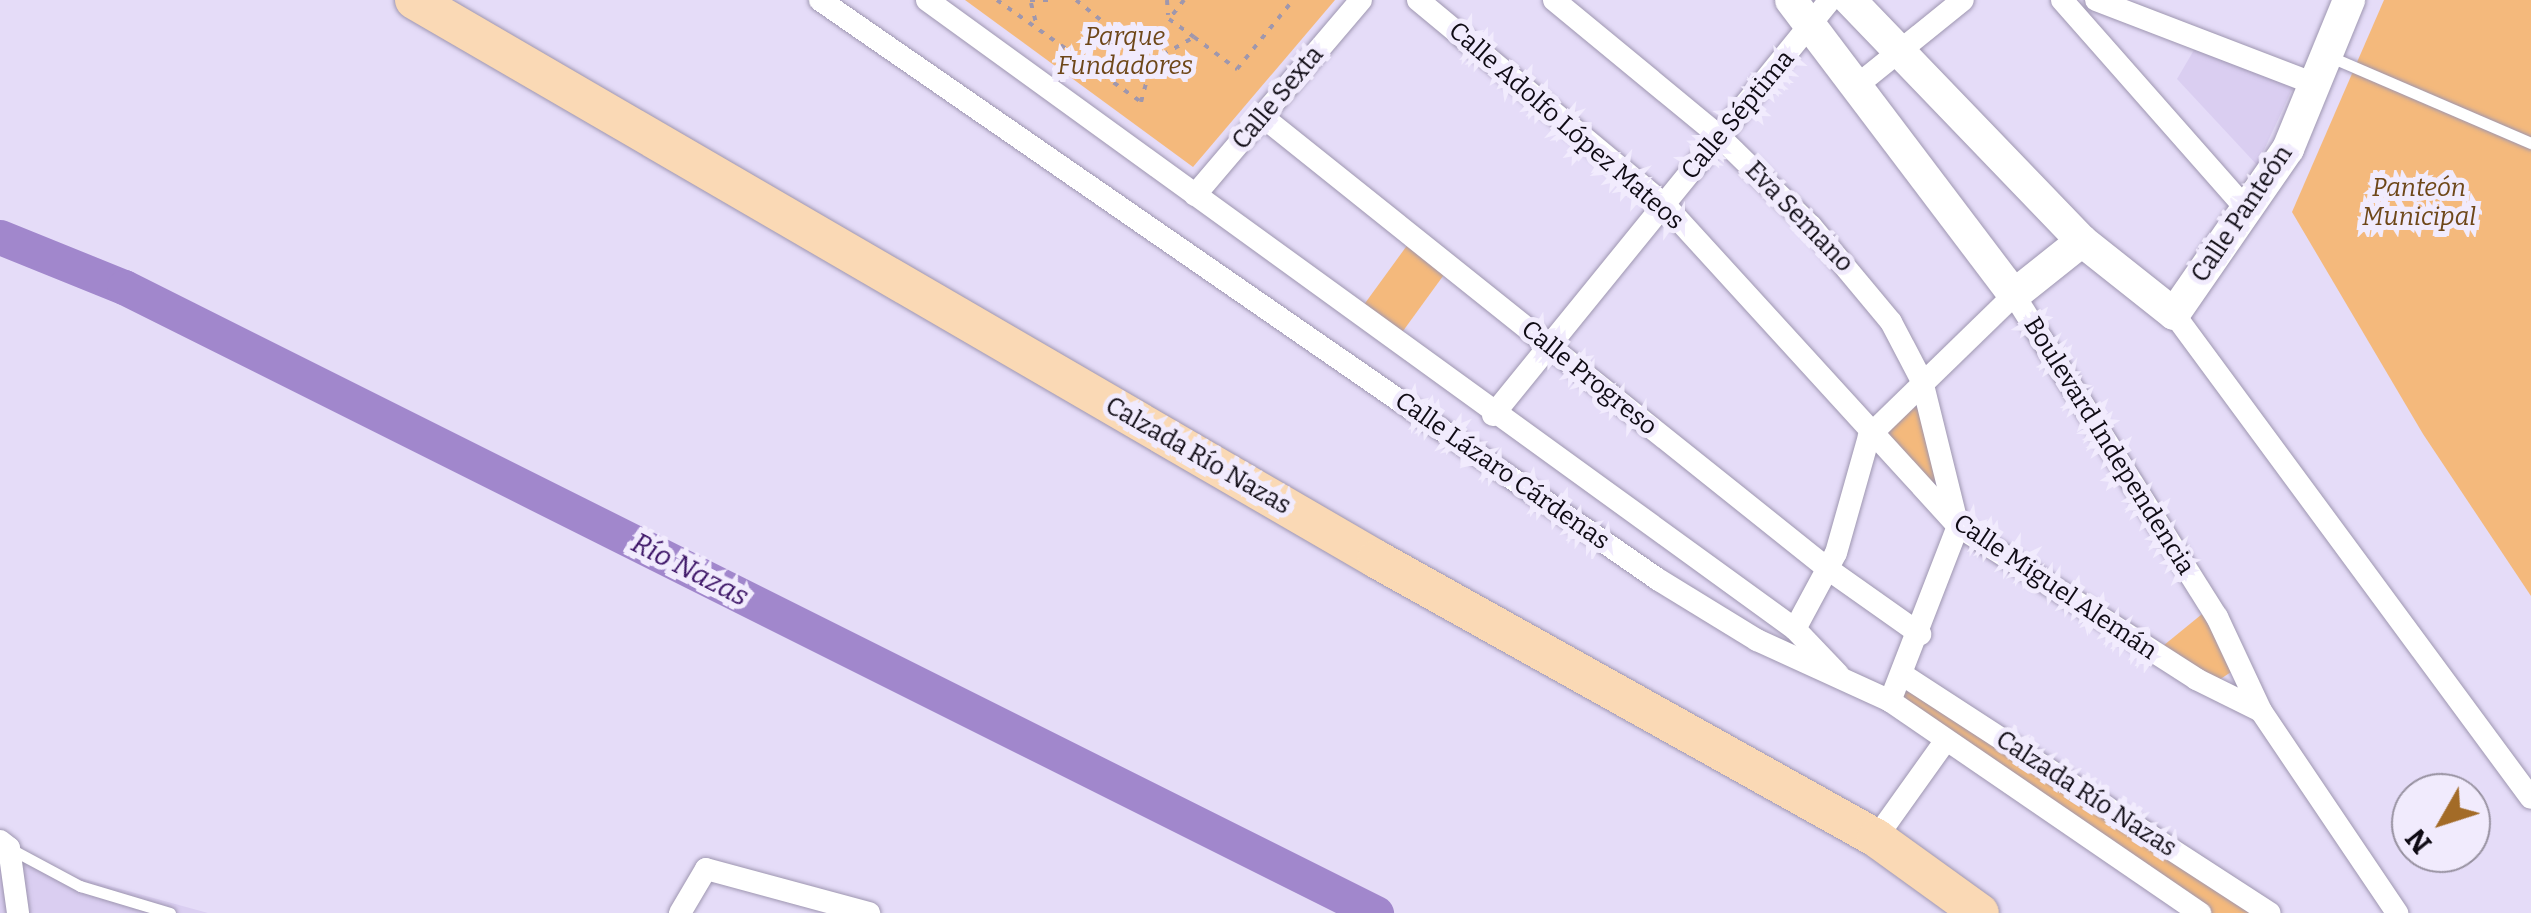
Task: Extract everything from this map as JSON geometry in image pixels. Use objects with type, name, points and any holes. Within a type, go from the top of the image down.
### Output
[{"type":"main road","name":"Calzada Río Nazas","points":[[414,0],[1376,559],[1876,838],[1980,913]]},
{"type":"street","name":"Calle Lázaro Cárdenas","points":[[820,0],[1660,580],[1757,640],[1890,701],[2200,913]]},
{"type":"street","points":[[928,0],[1493,415],[1795,629],[1841,676]]},
{"type":"street","name":"Calle Sexta","points":[[1195,195],[1361,0]]},
{"type":"street","name":"Calle Adolfo López Mateos","points":[[1418,0],[1664,204],[1869,436]]},
{"type":"street","name":"Eva Semano","points":[[1554,0],[1719,136],[1851,269],[1922,381],[1958,526]]},
{"type":"street","points":[[1850,0],[2082,241],[2174,314],[2531,798]]},
{"type":"street","points":[[1860,83],[1964,0]]},
{"type":"street","points":[[2062,0],[2247,210]]},
{"type":"street","points":[[2096,0],[2321,70]]},
{"type":"street","name":"Calle Panteón","points":[[2174,314],[2288,150],[2349,0]]},
{"type":"street","name":"Calle Séptima","points":[[1493,415],[1719,136],[1811,8]]},
{"type":"street","name":"Boulevard Independencia","points":[[1811,8],[1860,83],[2014,295],[2217,617],[2261,711],[2397,913]]},
{"type":"street","name":"Calle Progreso","points":[[1264,116],[1828,570],[1920,634]]},
{"type":"street","points":[[1795,629],[1828,570],[1869,436],[2014,295],[2082,241]]},
{"type":"street","name":"Calle Miguel Alemán","points":[[1869,436],[1958,526],[2196,679],[2261,711]]},
{"type":"street","points":[[1890,701],[1920,634],[1958,526]]},
{"type":"street","name":"Calzada Río Nazas","points":[[1902,675],[2270,913]]},
{"type":"street","points":[[1876,838],[1946,740]]},
{"type":"street","points":[[4,844],[18,913]]},
{"type":"street","points":[[680,913],[706,869],[869,913]]},
{"type":"lane","points":[[2321,70],[2531,143]]},
{"type":"lane","points":[[4,844],[80,886],[170,913]]},
{"type":"path","points":[[997,0],[1141,102],[1152,61],[1194,37]]},
{"type":"path","points":[[1037,28],[1030,1],[1054,0]]},
{"type":"path","points":[[1076,0],[1152,61]]},
{"type":"path","points":[[1167,0],[1169,18],[1237,69],[1293,0]]},
{"type":"path","points":[[1169,18],[1184,0]]},
{"type":"shaded area","points":[[2194,50],[2294,85],[2257,165],[2177,79]]},
{"type":"shaded area","points":[[0,856],[208,913],[0,913]]},
{"type":"green space","name":"Parque Fundadores","points":[[965,0],[1335,0],[1193,167]]},
{"type":"green space","name":"Panteón Municipal","points":[[2384,0],[2531,0],[2531,596],[2423,434],[2292,212]]},
{"type":"green space","points":[[1411,240],[1449,268],[1396,340],[1358,313]]},
{"type":"green space","points":[[1917,405],[1947,509],[1880,439]]},
{"type":"green space","points":[[2207,610],[2237,668],[2213,684],[2158,650]]},
{"type":"green space","points":[[1908,681],[2267,913],[2203,913],[1898,704]]},
{"type":"waterway","name":"Río Nazas","points":[[0,237],[124,287],[1376,913]]}]
